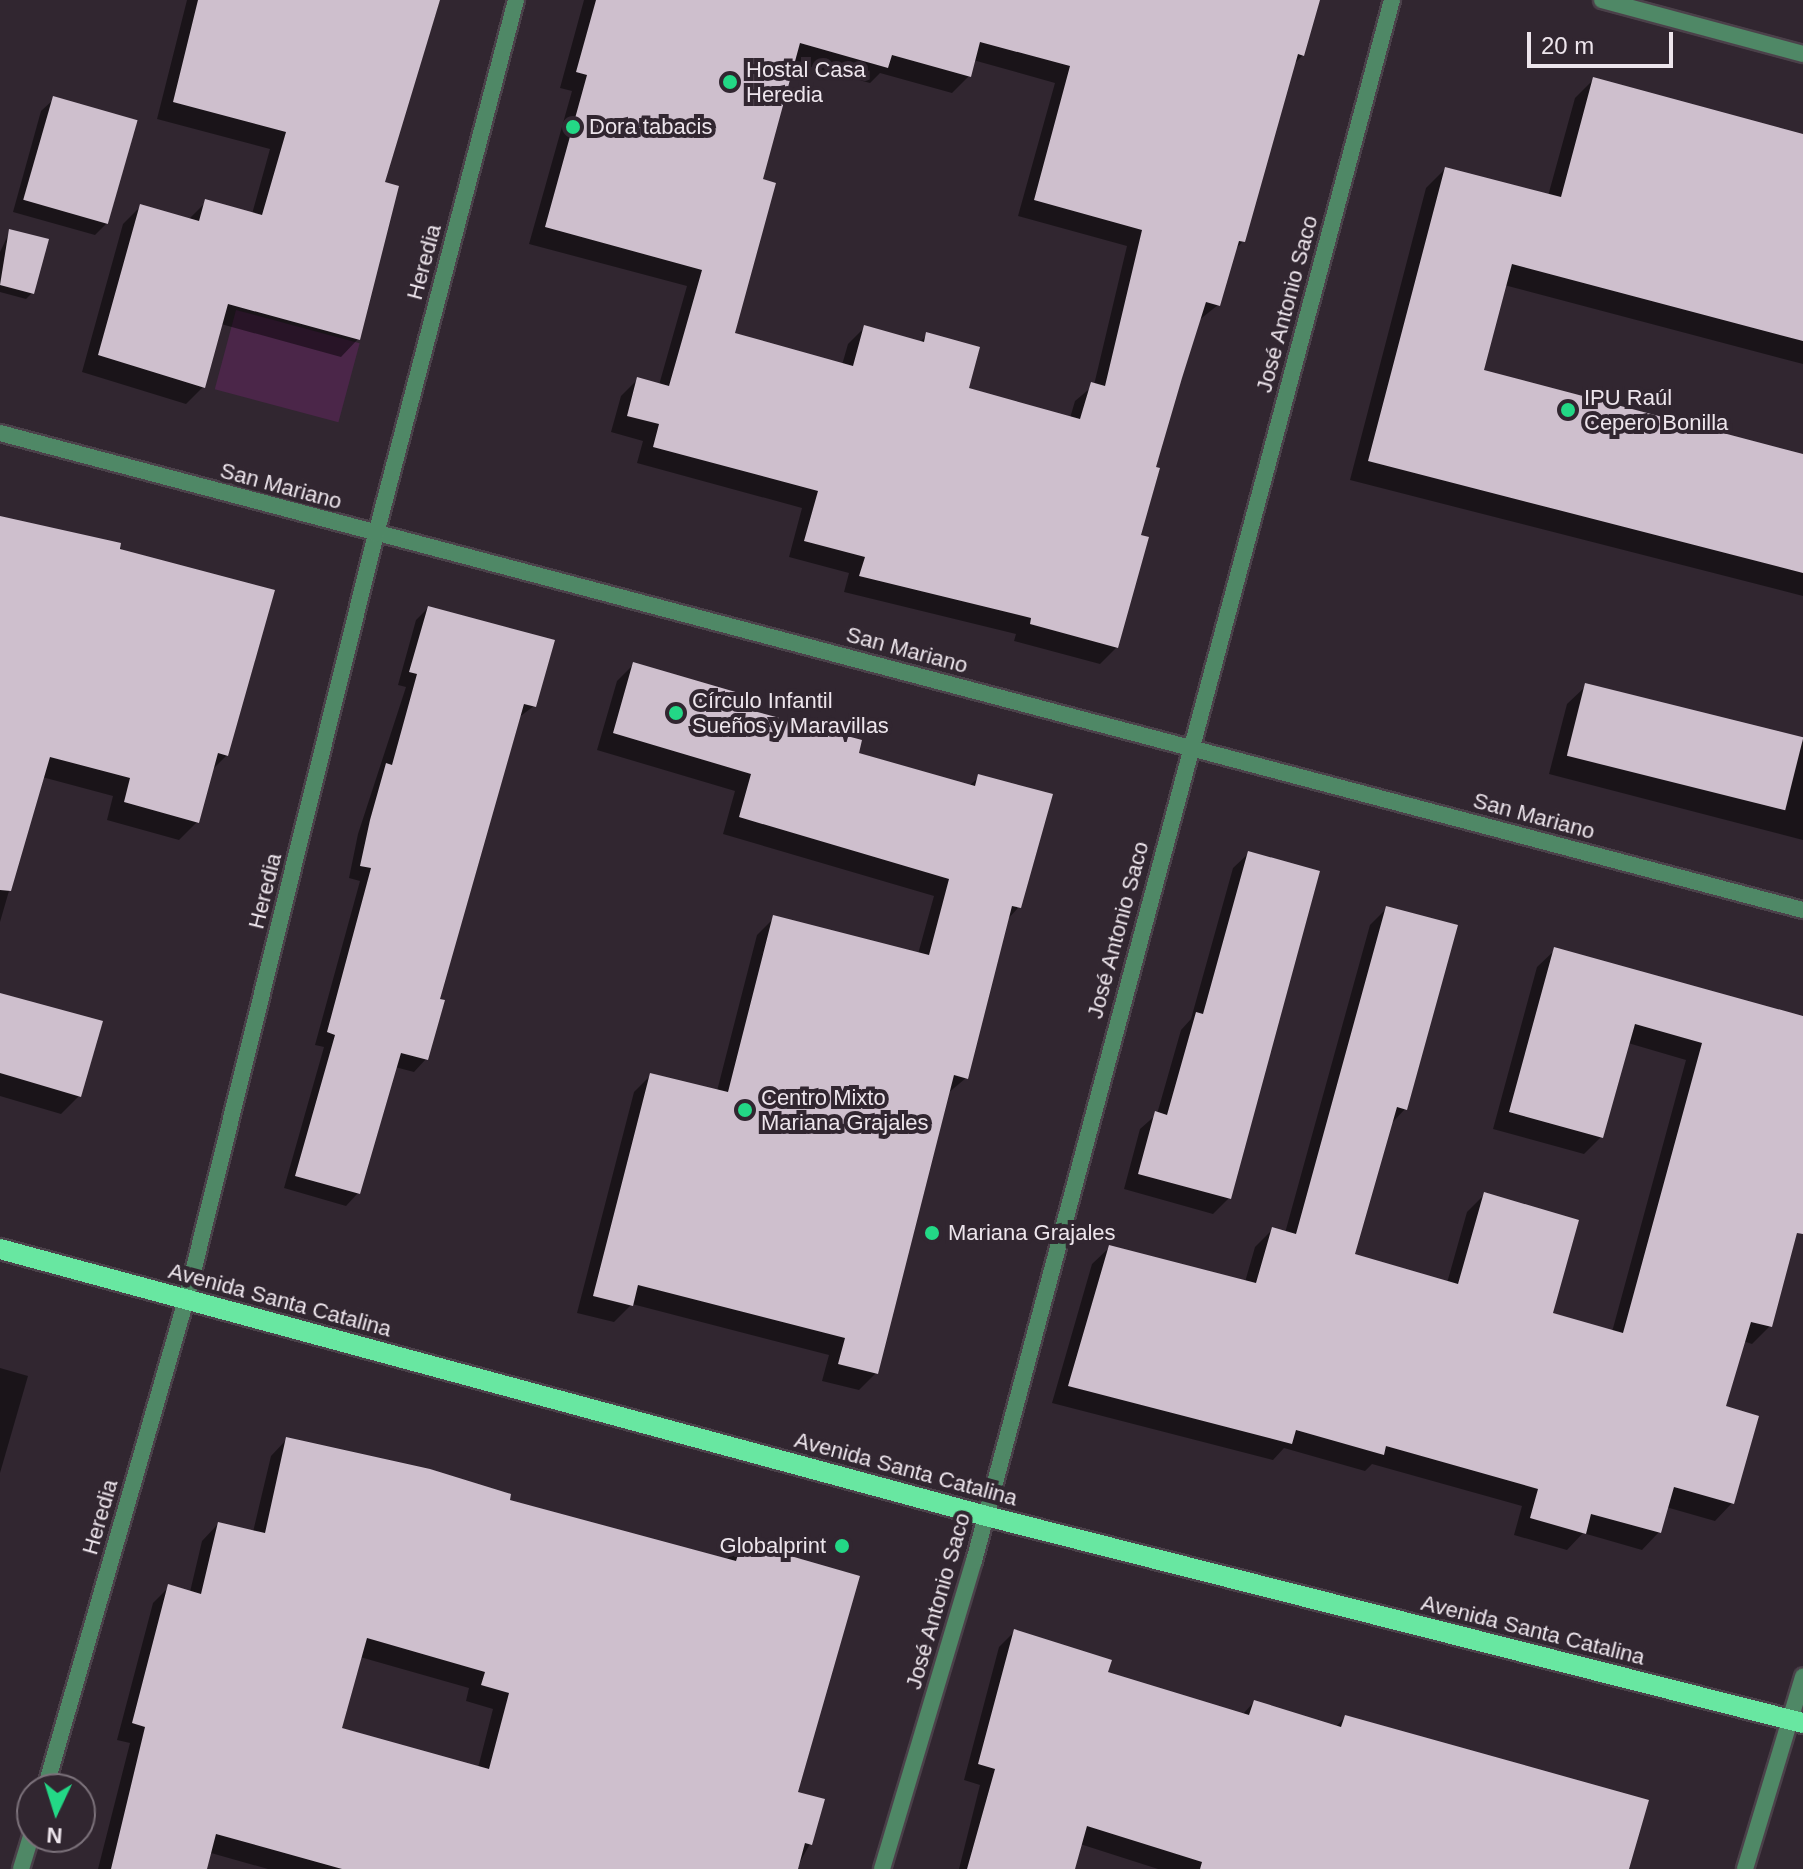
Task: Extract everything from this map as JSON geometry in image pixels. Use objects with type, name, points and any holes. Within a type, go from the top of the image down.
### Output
[{"type":"main road","name":"Avenida Santa Catalina","points":[[0,1249],[986,1516],[1797,1721]]},
{"type":"street","name":"Heredia","points":[[50,1773],[186,1300],[376,534],[516,0]]},
{"type":"street","name":"José Antonio Saco","points":[[882,1869],[986,1516],[1189,747],[1392,0]]},
{"type":"street","points":[[1602,0],[1803,54]]},
{"type":"street","name":"San Mariano","points":[[0,433],[1803,910]]},
{"type":"street","points":[[1745,1869],[1797,1721],[1803,1677]]},
{"type":"shaded area","points":[[236,310],[360,343],[338,422],[215,389]]},
{"type":"building","points":[[198,0],[440,0],[385,182],[399,186],[360,340],[228,304],[205,388],[98,355],[140,204],[199,221],[205,199],[262,215],[286,132],[173,102]]},
{"type":"building","points":[[596,0],[1320,0],[1304,56],[1298,54],[1245,242],[1239,241],[1220,306],[1206,302],[1182,378],[1156,467],[1160,468],[1141,535],[1149,537],[1118,648],[1030,624],[1031,618],[859,576],[865,557],[804,541],[818,491],[653,447],[659,424],[627,416],[637,377],[669,386],[702,270],[545,227],[587,75],[576,72]],"holes":[[[980,42],[1070,66],[1034,200],[1142,230],[1105,386],[1091,382],[1080,419],[969,388],[980,347],[926,332],[924,342],[864,325],[853,366],[735,333],[776,183],[763,179],[800,43],[888,68],[892,55],[971,77]]]},
{"type":"building","points":[[1593,77],[1803,134],[1803,341],[1512,264],[1484,370],[1803,454],[1803,573],[1368,461],[1445,167],[1561,197]]},
{"type":"building","points":[[53,96],[138,120],[108,224],[23,200]]},
{"type":"building","points":[[9,229],[49,239],[34,294],[0,285]]},
{"type":"building","points":[[0,516],[121,543],[120,549],[275,590],[228,756],[218,753],[199,823],[124,802],[130,778],[50,757],[11,891],[0,890]]},
{"type":"building","points":[[428,606],[555,640],[536,707],[524,704],[440,999],[445,1000],[428,1060],[401,1053],[360,1194],[295,1176],[335,1035],[327,1032],[371,868],[360,866],[370,820],[386,763],[392,765],[417,674],[409,672]]},
{"type":"building","points":[[633,662],[739,693],[735,706],[862,740],[859,753],[975,786],[978,774],[1053,794],[1021,908],[1012,906],[968,1079],[954,1075],[878,1374],[838,1364],[845,1338],[638,1285],[633,1306],[593,1296],[650,1073],[728,1092],[773,915],[929,955],[949,879],[739,817],[751,774],[613,733]]},
{"type":"building","points":[[1585,683],[1803,737],[1785,810],[1567,756]]},
{"type":"building","points":[[1248,851],[1320,871],[1231,1199],[1138,1174],[1155,1111],[1167,1115],[1196,1012],[1203,1014]]},
{"type":"building","points":[[1386,906],[1458,925],[1407,1110],[1397,1107],[1355,1254],[1458,1284],[1484,1192],[1579,1220],[1553,1313],[1623,1333],[1702,1043],[1635,1024],[1603,1138],[1509,1112],[1554,947],[1803,1016],[1803,1234],[1797,1233],[1772,1327],[1751,1322],[1726,1406],[1759,1416],[1734,1504],[1674,1487],[1661,1533],[1591,1514],[1586,1534],[1530,1518],[1538,1489],[1386,1446],[1384,1455],[1296,1430],[1292,1444],[1068,1386],[1109,1245],[1256,1283],[1272,1227],[1296,1234]]},
{"type":"building","points":[[0,993],[103,1021],[81,1097],[0,1073]]},
{"type":"building","points":[[286,1437],[430,1469],[511,1494],[510,1500],[736,1561],[742,1542],[860,1576],[798,1792],[825,1799],[812,1845],[805,1843],[798,1869],[342,1869],[216,1834],[207,1869],[111,1869],[145,1727],[132,1723],[168,1584],[201,1594],[218,1522],[265,1533]],"holes":[[[367,1638],[485,1672],[481,1685],[509,1693],[489,1769],[342,1728]]]},
{"type":"building","points":[[1014,1629],[1112,1660],[1108,1672],[1249,1715],[1254,1700],[1341,1727],[1345,1715],[1649,1800],[1629,1869],[1200,1869],[1202,1862],[1087,1826],[1075,1869],[967,1869],[995,1769],[978,1764]]},
{"type":"place","name":"Hostal Casa Heredia","points":[[730,82]]},
{"type":"place","name":"Dora tabacis","points":[[573,127]]},
{"type":"place","name":"IPU Raúl Cepero Bonilla","points":[[1568,410]]},
{"type":"place","name":"Círculo Infantil Sueños y Maravillas","points":[[676,713]]},
{"type":"place","name":"Centro Mixto Mariana Grajales","points":[[745,1110]]},
{"type":"place","name":"Mariana Grajales","points":[[932,1233]]},
{"type":"place","name":"Globalprint","points":[[842,1546]]}]
